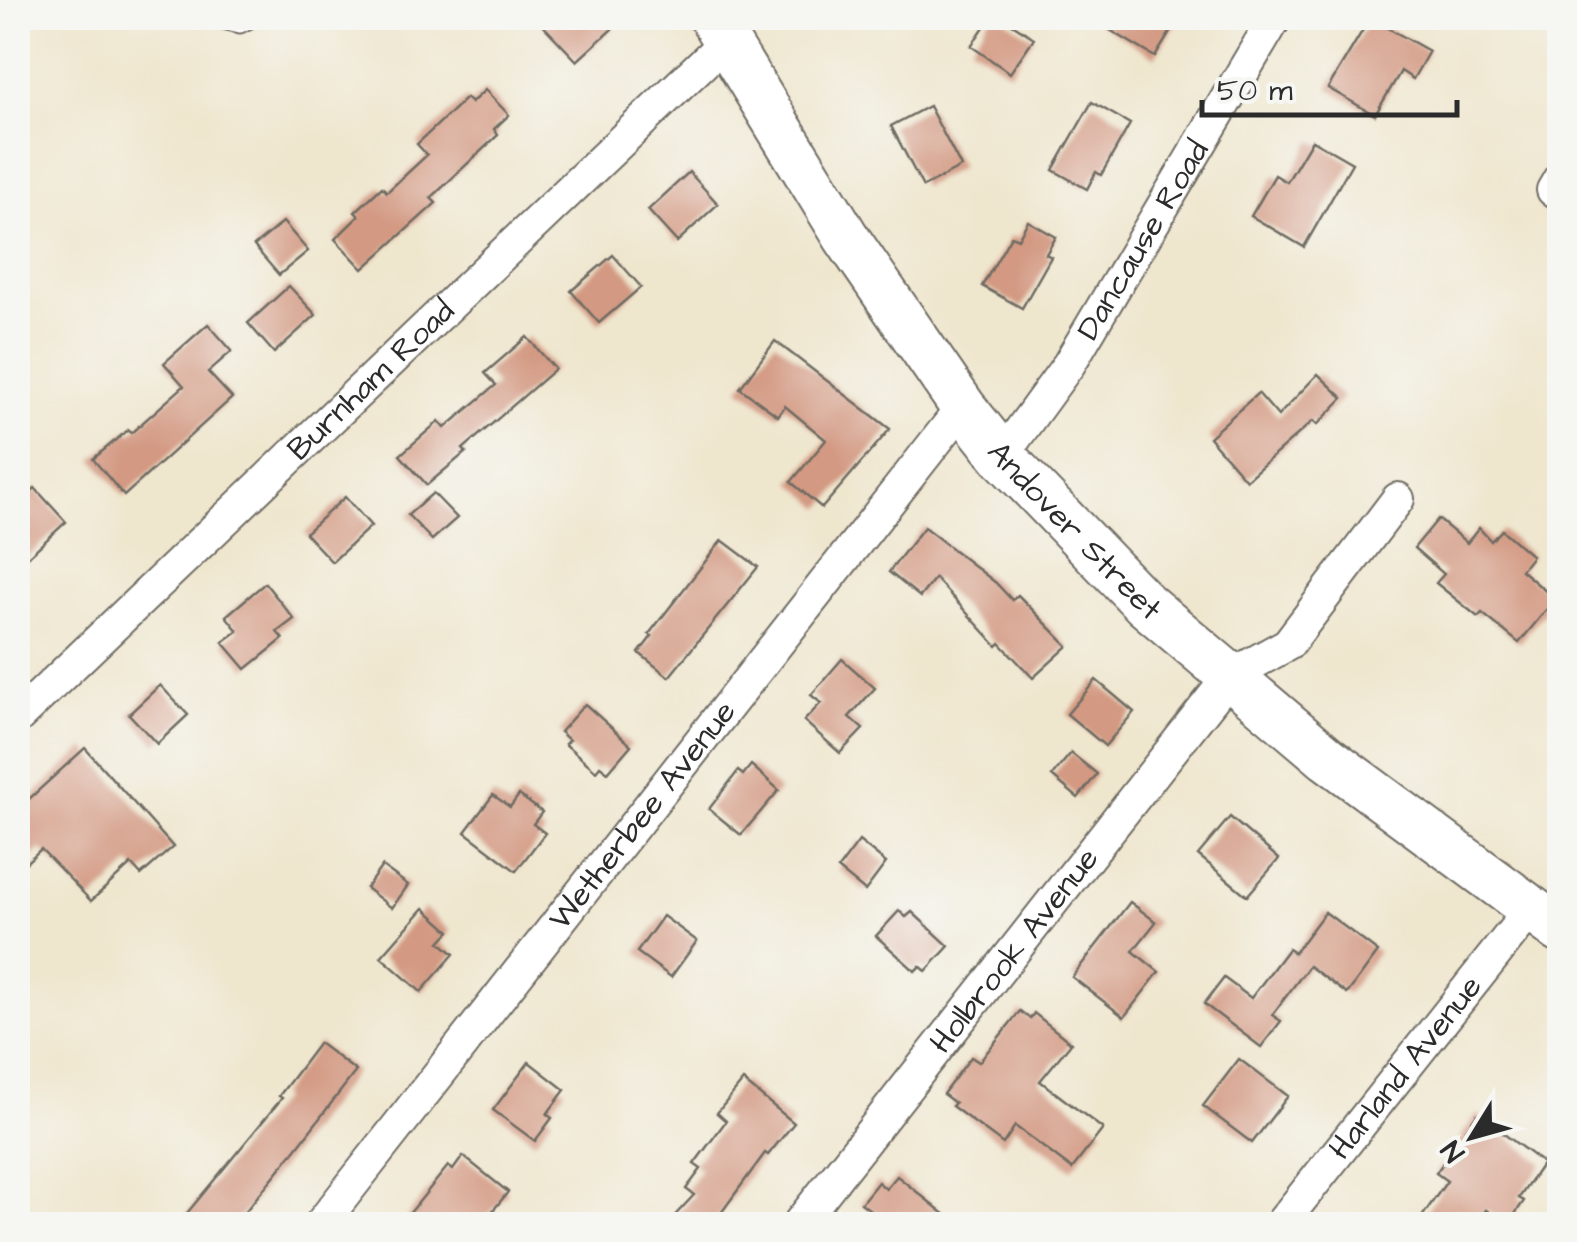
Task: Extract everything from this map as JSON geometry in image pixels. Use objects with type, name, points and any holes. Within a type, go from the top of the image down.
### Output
[{"type":"main road","name":"Andover Street","points":[[718,30],[856,252],[963,408],[1002,456],[1145,604],[1328,758],[1545,919]]},
{"type":"street","name":"Dancause Road","points":[[1002,456],[1069,364],[1275,18]]},
{"type":"street","name":"Burnham Road","points":[[18,717],[718,30]]},
{"type":"street","name":"Wetherbee Avenue","points":[[321,1224],[963,408]]},
{"type":"street","points":[[1230,676],[1288,644],[1398,499]]},
{"type":"street","name":"Holbrook Avenue","points":[[799,1224],[1230,676]]},
{"type":"street","name":"Harland Avenue","points":[[1281,1224],[1545,919]]},
{"type":"lane","points":[[209,18],[240,25],[254,18]]},
{"type":"building","points":[[536,18],[624,18],[577,61]]},
{"type":"building","points":[[990,18],[1003,18],[1034,38],[1010,73],[971,46]]},
{"type":"building","points":[[1090,18],[1179,18],[1155,57]]},
{"type":"building","points":[[1370,18],[1429,51],[1413,79],[1401,71],[1375,115],[1328,88]]},
{"type":"building","points":[[485,90],[509,115],[494,129],[498,135],[431,198],[436,203],[363,269],[335,239],[359,216],[355,212],[382,187],[387,192],[427,155],[417,144],[466,98],[471,103]]},
{"type":"building","points":[[1092,102],[1130,124],[1101,175],[1096,172],[1087,189],[1053,170]]},
{"type":"building","points":[[929,106],[961,167],[923,187],[891,126]]},
{"type":"building","points":[[1312,140],[1352,163],[1304,247],[1251,216],[1275,175],[1287,182]]},
{"type":"building","points":[[689,172],[718,204],[677,242],[648,210]]},
{"type":"building","points":[[1028,221],[1056,237],[1046,254],[1051,257],[1022,308],[982,286],[1011,236],[1018,239]]},
{"type":"building","points":[[283,222],[308,251],[279,275],[254,246]]},
{"type":"building","points":[[613,255],[641,287],[599,323],[571,291]]},
{"type":"building","points":[[289,286],[316,315],[274,353],[248,323]]},
{"type":"building","points":[[208,324],[232,351],[208,372],[232,398],[124,496],[93,459],[128,430],[131,433],[184,386],[164,363]]},
{"type":"building","points":[[527,337],[555,369],[427,485],[400,455],[439,421],[445,428],[496,385],[485,373]]},
{"type":"building","points":[[775,341],[890,429],[822,508],[791,482],[826,440],[785,406],[778,416],[740,388]]},
{"type":"building","points":[[1318,374],[1343,398],[1317,425],[1313,421],[1246,480],[1209,437],[1258,393],[1278,416]]},
{"type":"building","points":[[35,488],[66,522],[18,566],[18,503]]},
{"type":"building","points":[[433,493],[457,518],[432,540],[408,515]]},
{"type":"building","points":[[345,497],[371,526],[332,562],[305,533]]},
{"type":"building","points":[[1438,519],[1467,543],[1479,528],[1491,541],[1502,530],[1532,556],[1521,570],[1555,599],[1519,643],[1436,583],[1444,574],[1414,548]]},
{"type":"building","points":[[924,527],[1012,600],[1018,595],[1068,646],[1033,678],[1000,643],[997,646],[935,578],[920,597],[889,572]]},
{"type":"building","points":[[722,540],[758,567],[669,677],[639,653],[652,636],[649,634]]},
{"type":"building","points":[[265,583],[294,619],[277,632],[283,639],[246,669],[223,642],[238,631],[226,616]]},
{"type":"building","points":[[842,659],[875,688],[849,717],[863,729],[840,753],[804,721],[821,703],[811,695]]},
{"type":"building","points":[[1096,680],[1134,712],[1105,746],[1067,714]]},
{"type":"building","points":[[160,685],[188,715],[157,744],[129,714]]},
{"type":"building","points":[[585,704],[631,745],[608,772],[600,766],[596,771],[565,744],[569,740],[560,732]]},
{"type":"building","points":[[85,748],[173,847],[141,875],[131,864],[91,901],[41,849],[18,870],[18,809]]},
{"type":"building","points":[[1071,753],[1097,774],[1078,798],[1052,776]]},
{"type":"building","points":[[751,765],[779,790],[741,835],[709,809],[738,771],[743,775]]},
{"type":"building","points":[[493,795],[510,807],[519,795],[542,812],[533,824],[545,833],[516,871],[465,832]]},
{"type":"building","points":[[1230,817],[1279,859],[1247,896],[1198,855]]},
{"type":"building","points":[[859,841],[886,863],[865,891],[838,869]]},
{"type":"building","points":[[382,866],[408,885],[392,908],[366,888]]},
{"type":"building","points":[[1130,902],[1156,922],[1133,951],[1159,972],[1124,1017],[1072,977]]},
{"type":"building","points":[[424,908],[450,931],[440,942],[454,954],[421,992],[381,957]]},
{"type":"building","points":[[899,911],[906,917],[912,912],[949,946],[926,971],[920,966],[915,971],[876,936]]},
{"type":"building","points":[[1325,912],[1378,952],[1347,994],[1309,966],[1272,1015],[1281,1021],[1261,1047],[1204,1004],[1224,978],[1251,998],[1288,949],[1294,953]]},
{"type":"building","points":[[663,916],[697,941],[671,977],[637,952]]},
{"type":"building","points":[[1020,1011],[1030,1019],[1034,1013],[1071,1043],[1040,1081],[1103,1129],[1072,1169],[1015,1126],[1003,1144],[952,1106],[955,1103],[943,1094],[971,1057],[979,1062]]},
{"type":"building","points":[[319,1043],[356,1071],[296,1149],[235,1224],[178,1224],[282,1098],[279,1096]]},
{"type":"building","points":[[1239,1059],[1288,1096],[1252,1143],[1203,1106]]},
{"type":"building","points":[[529,1062],[565,1090],[547,1114],[552,1118],[535,1141],[493,1110]]},
{"type":"building","points":[[743,1081],[794,1123],[768,1155],[765,1153],[713,1224],[667,1224],[694,1195],[686,1189],[701,1169],[694,1164],[726,1121],[717,1113]]},
{"type":"building","points":[[1477,1114],[1543,1163],[1519,1198],[1524,1201],[1508,1224],[1486,1210],[1475,1224],[1417,1224],[1447,1181],[1436,1173]]},
{"type":"building","points":[[463,1156],[508,1192],[482,1224],[401,1224],[448,1166],[453,1170]]},
{"type":"building","points":[[897,1176],[957,1224],[888,1224],[861,1203],[878,1182],[886,1189]]}]
